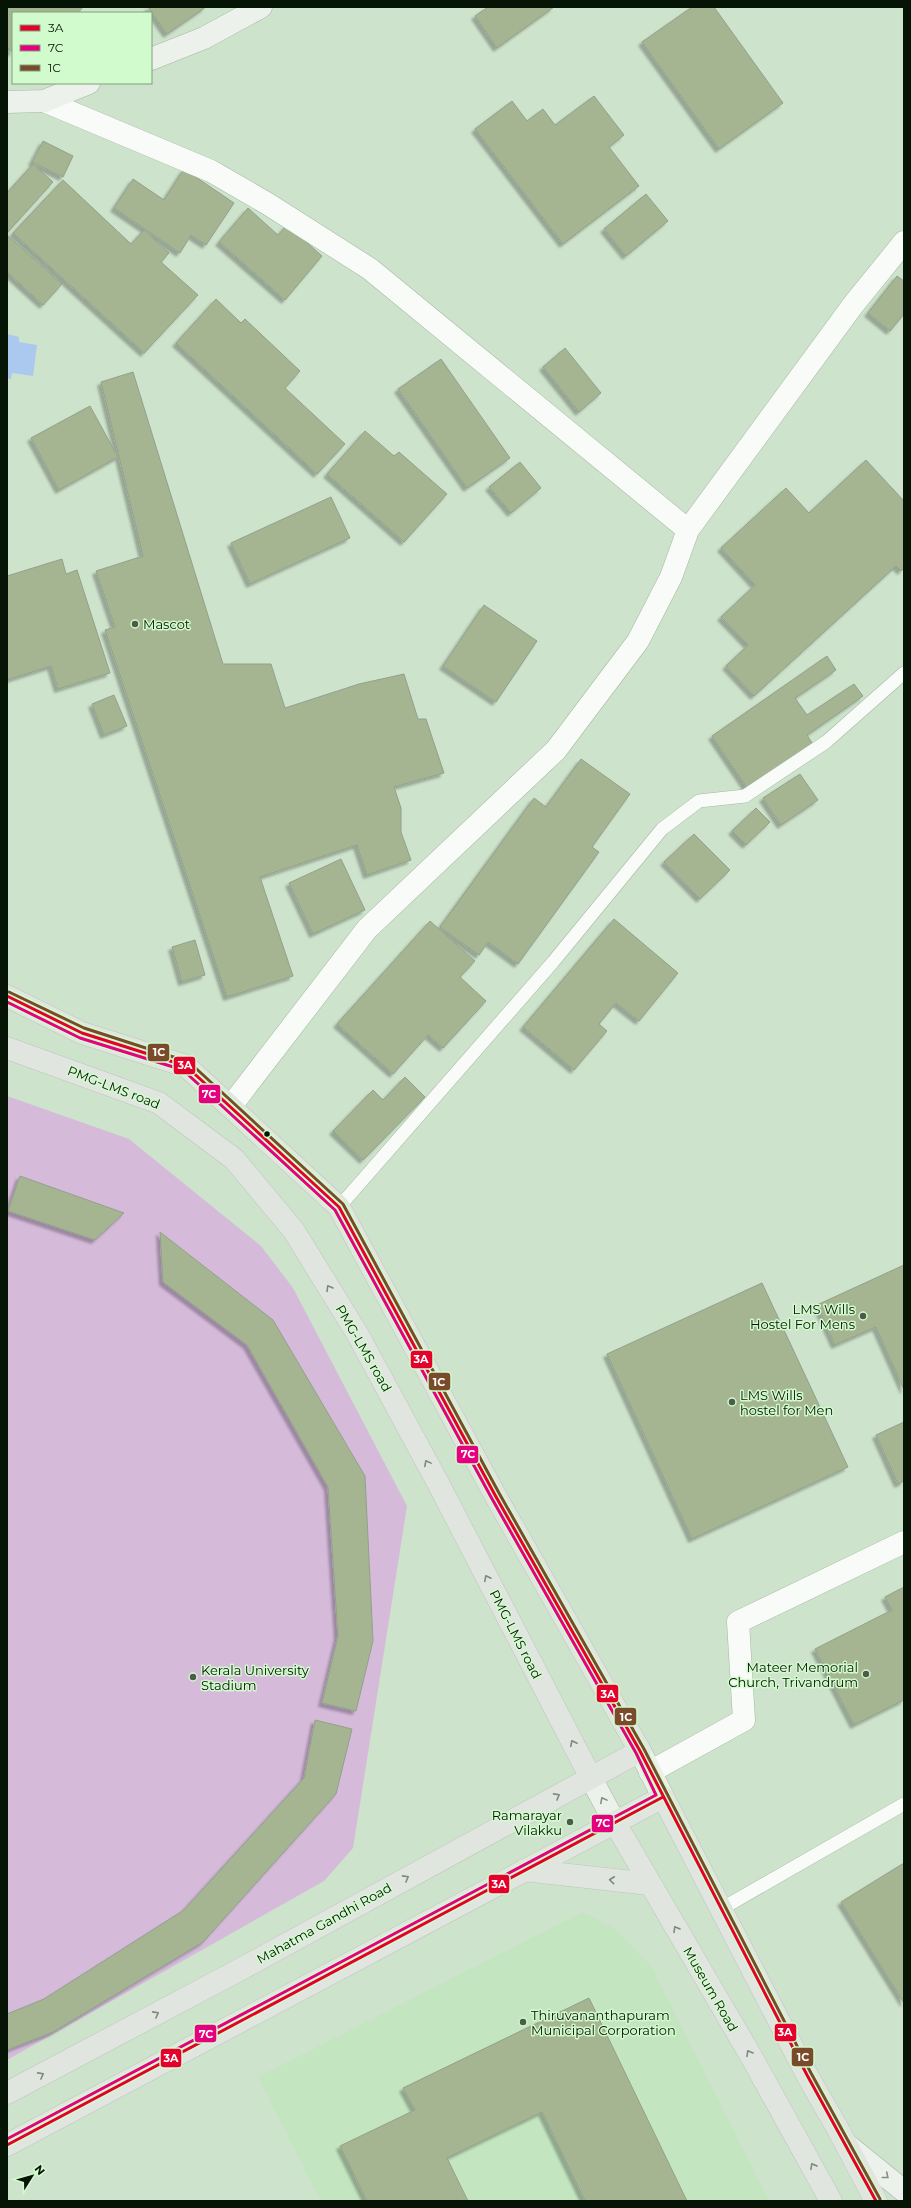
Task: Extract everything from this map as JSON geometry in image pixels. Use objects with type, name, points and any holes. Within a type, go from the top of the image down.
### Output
[{"type":"main road","points":[[7,996],[82,1032],[186,1066],[339,1207],[499,1502],[640,1751]]},
{"type":"main road","name":"PMG-LMS road","points":[[7,1048],[159,1103],[234,1158],[294,1231],[365,1348],[438,1483],[591,1778]]},
{"type":"main road","name":"Mahatma Gandhi Road","points":[[7,2093],[241,1969],[640,1751]]},
{"type":"main road","points":[[7,2145],[663,1797],[807,2075],[876,2201]]},
{"type":"main road","name":"Museum Road","points":[[615,1822],[752,2058],[831,2201]]},
{"type":"main road","points":[[524,1870],[650,1884]]},
{"type":"street","points":[[152,59],[204,38],[261,7]]},
{"type":"street","points":[[7,102],[44,101],[86,84]]},
{"type":"street","points":[[44,101],[211,172],[268,204],[370,268],[688,530]]},
{"type":"street","points":[[231,1106],[368,929],[556,750],[638,640],[671,577],[688,530],[854,305],[904,242]]},
{"type":"street","points":[[650,1772],[744,1720],[738,1622],[904,1542]]},
{"type":"street","points":[[640,1751],[663,1797]]},
{"type":"street","name":"Museum Road","points":[[591,1778],[615,1822]]},
{"type":"street","points":[[846,2144],[904,2191]]},
{"type":"lane","points":[[339,1207],[553,962],[662,829],[699,801],[745,796],[826,742],[904,674]]},
{"type":"lane","points":[[721,1909],[904,1804]]},
{"type":"shaded area","name":"Kerala University Stadium","points":[[7,1096],[129,1139],[261,1246],[293,1288],[407,1506],[353,1848],[324,1881],[7,2060]]},
{"type":"shaded area","name":"Thiruvananthapuram Municipal Corporation","points":[[583,1912],[617,1930],[651,1966],[769,2201],[321,2201],[258,2077]]},
{"type":"water","points":[[7,334],[19,337],[19,342],[37,345],[33,376],[12,373],[11,379],[7,378]]},
{"type":"building","points":[[7,7],[83,7],[79,12],[12,12],[12,52],[7,47]]},
{"type":"building","points":[[148,7],[206,7],[167,34]]},
{"type":"building","points":[[488,7],[554,7],[497,48],[475,16]]},
{"type":"building","points":[[692,7],[714,7],[783,103],[719,149],[642,42]]},
{"type":"building","points":[[594,96],[624,135],[609,147],[639,186],[563,244],[475,129],[512,101],[527,121],[543,109],[555,125]]},
{"type":"building","points":[[43,141],[73,156],[63,177],[32,162]]},
{"type":"building","points":[[33,164],[53,182],[7,233],[7,193]]},
{"type":"building","points":[[184,169],[234,203],[206,245],[191,235],[180,253],[114,208],[133,179],[164,200]]},
{"type":"building","points":[[63,180],[131,244],[144,230],[169,253],[161,262],[198,295],[144,353],[13,233]]},
{"type":"building","points":[[646,194],[668,221],[626,256],[604,229]]},
{"type":"building","points":[[248,208],[278,235],[287,225],[322,256],[285,300],[219,242]]},
{"type":"building","points":[[7,235],[62,284],[43,305],[7,272]]},
{"type":"building","points":[[897,276],[904,281],[904,314],[890,331],[868,313]]},
{"type":"building","points":[[216,299],[241,323],[245,319],[300,371],[285,388],[345,444],[317,474],[176,343]]},
{"type":"building","points":[[565,348],[601,393],[579,412],[543,367]]},
{"type":"building","points":[[441,359],[510,458],[467,488],[398,389]]},
{"type":"building","points":[[133,372],[223,664],[271,664],[285,708],[359,684],[404,674],[418,719],[426,719],[444,773],[394,787],[401,808],[401,832],[411,860],[367,875],[357,845],[260,877],[293,976],[227,997],[105,630],[115,627],[96,571],[143,556],[101,382]]},
{"type":"building","points":[[90,406],[118,457],[59,490],[31,438]]},
{"type":"building","points":[[365,431],[394,456],[399,452],[447,494],[404,542],[327,474]]},
{"type":"building","points":[[866,460],[904,501],[904,568],[901,571],[896,566],[754,696],[726,666],[748,645],[721,617],[755,585],[721,548],[786,488],[809,513]]},
{"type":"building","points":[[520,462],[541,488],[511,513],[489,487]]},
{"type":"building","points":[[331,497],[350,538],[250,584],[231,543]]},
{"type":"building","points":[[62,559],[66,574],[77,570],[110,673],[58,689],[51,666],[7,680],[7,576]]},
{"type":"building","points":[[484,605],[537,641],[496,702],[443,666]]},
{"type":"building","points":[[827,656],[836,670],[795,698],[807,715],[854,684],[863,696],[807,735],[814,746],[749,791],[712,736]]},
{"type":"building","points":[[114,695],[127,726],[104,735],[92,704]]},
{"type":"building","points":[[581,759],[630,794],[592,847],[599,852],[518,964],[488,942],[479,955],[440,927],[534,798],[546,807]]},
{"type":"building","points":[[800,774],[818,800],[781,825],[763,798]]},
{"type":"building","points":[[756,808],[770,822],[746,845],[732,831]]},
{"type":"building","points":[[694,834],[730,870],[700,899],[664,862]]},
{"type":"building","points":[[341,859],[365,910],[313,934],[289,883]]},
{"type":"building","points":[[614,919],[678,973],[639,1021],[616,1003],[599,1024],[607,1031],[574,1070],[523,1027]]},
{"type":"building","points":[[430,921],[475,961],[460,977],[486,1001],[443,1048],[428,1035],[393,1074],[337,1024]]},
{"type":"building","points":[[195,940],[205,975],[182,982],[172,947]]},
{"type":"building","points":[[405,1077],[425,1097],[363,1160],[333,1131],[373,1090],[383,1100]]},
{"type":"building","points":[[20,1176],[124,1213],[95,1240],[8,1211]]},
{"type":"building","points":[[160,1232],[273,1320],[365,1476],[373,1641],[356,1711],[322,1703],[338,1636],[328,1487],[247,1345],[163,1282]]},
{"type":"building","name":"LMS Wills Hostel For Mens","points":[[904,1265],[904,1390],[876,1327],[835,1345],[817,1305]]},
{"type":"building","points":[[762,1283],[848,1467],[692,1539],[607,1354]]},
{"type":"building","points":[[904,1422],[904,1481],[898,1484],[876,1435]]},
{"type":"building","name":"Mateer Memorial Church, Trivandrum","points":[[904,1587],[904,1700],[854,1725],[815,1649],[892,1610],[885,1597]]},
{"type":"building","points":[[315,1720],[352,1729],[336,1794],[203,1942],[53,2032],[7,2050],[7,2014],[44,1999],[184,1910],[304,1778]]},
{"type":"building","points":[[904,1863],[904,2003],[841,1902]]},
{"type":"building","points":[[589,1998],[687,2201],[585,2201],[542,2112],[447,2158],[468,2201],[367,2201],[340,2146],[415,2110],[403,2088]]},
{"type":"transit line","name":"1C","points":[[9,992],[84,1028],[189,1062],[343,1204],[499,1493],[644,1749],[811,2073],[880,2199]]},
{"type":"transit line","name":"3A","points":[[7,996],[82,1033],[186,1066],[339,1207],[495,1495],[640,1751],[807,2075],[876,2201]]},
{"type":"transit line","name":"7C","points":[[7,1002],[80,1038],[183,1070],[335,1210],[491,1497],[636,1753],[656,1795],[7,2139]]},
{"type":"transit line","name":"3A","points":[[7,2145],[663,1797]]},
{"type":"place","name":"Mascot","points":[[135,624]]},
{"type":"place","name":"LMS Wills Hostel For Mens","points":[[863,1316]]},
{"type":"place","name":"LMS Wills hostel for Men","points":[[732,1402]]},
{"type":"place","name":"Mateer Memorial Church, Trivandrum","points":[[866,1674]]},
{"type":"place","name":"Kerala University Stadium","points":[[193,1677]]},
{"type":"place","name":"Ramarayar Vilakku","points":[[570,1822]]},
{"type":"place","name":"Thiruvananthapuram Municipal Corporation","points":[[523,2022]]}]
